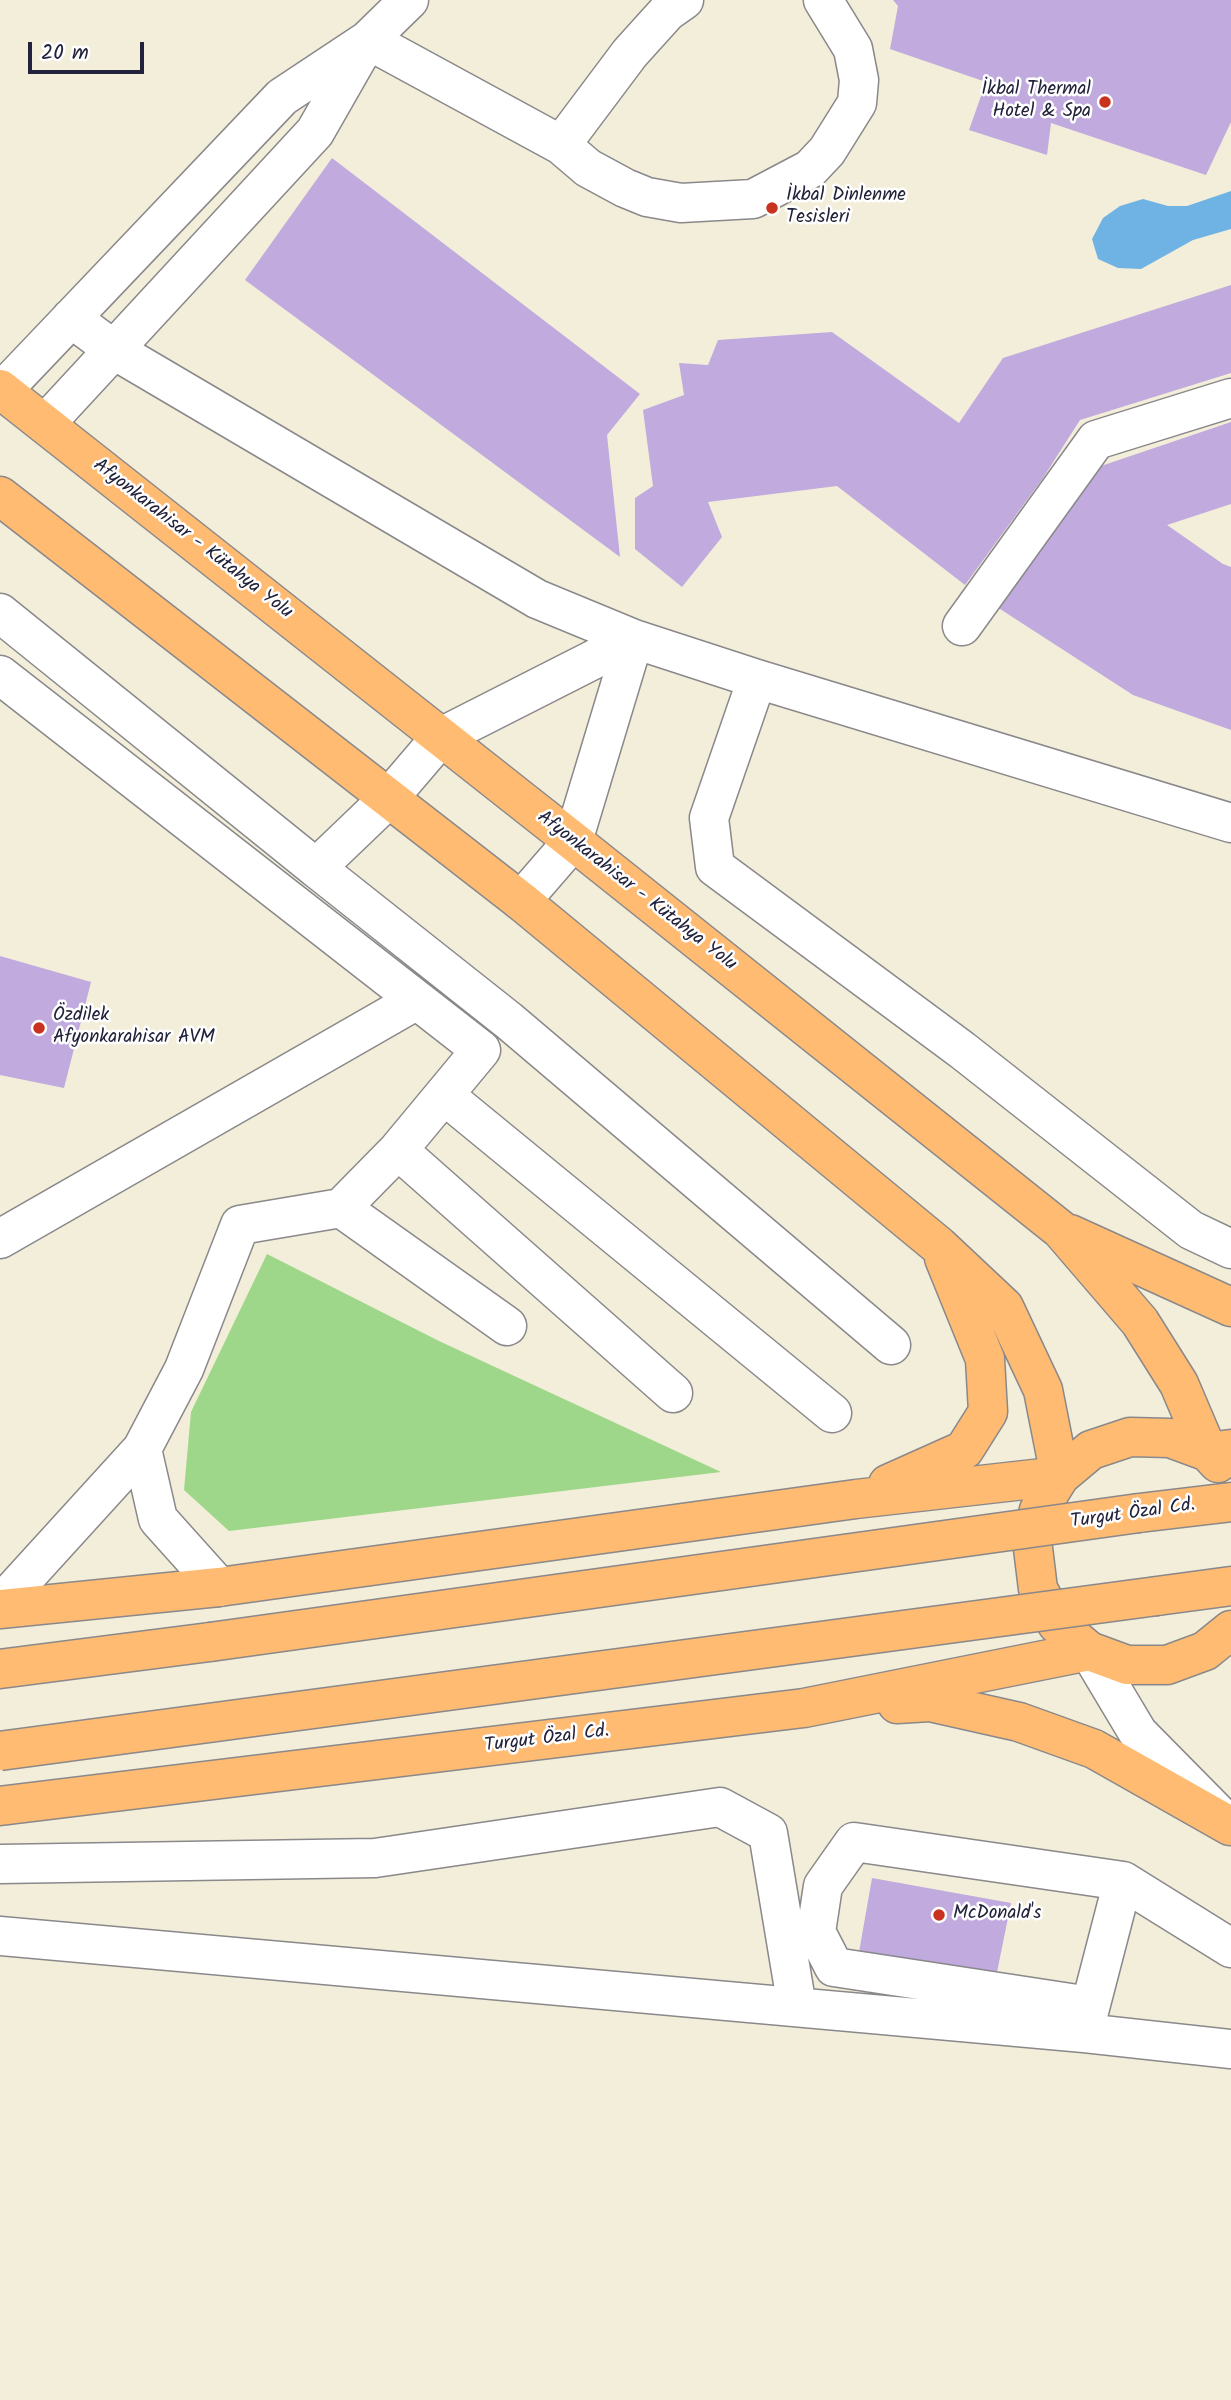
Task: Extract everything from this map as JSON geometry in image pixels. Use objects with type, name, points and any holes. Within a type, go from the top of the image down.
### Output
[{"type":"highway","name":"Afyonkarahisar - Kütahya Yolu","points":[[1,390],[1061,1230],[1140,1322],[1223,1459]]},
{"type":"highway","points":[[0,496],[521,901],[939,1246],[1004,1307],[1043,1390],[1060,1476],[856,1499],[219,1587],[0,1607]]},
{"type":"highway","points":[[1061,1230],[1231,1307]]},
{"type":"highway","points":[[856,1499],[964,1450],[988,1412],[985,1359],[939,1246]]},
{"type":"highway","name":"Turgut Özal Cd.","points":[[1223,1459],[1170,1438],[1130,1437],[1091,1450],[1060,1476],[1039,1510],[1032,1540],[1038,1589],[1057,1624],[1090,1651],[1127,1665],[1167,1665],[1205,1651],[1230,1633]]},
{"type":"highway","name":"Turgut Özal Cd.","points":[[0,1669],[1231,1502]]},
{"type":"highway","points":[[0,1751],[1231,1586]]},
{"type":"highway","name":"Turgut Özal Cd.","points":[[0,1806],[804,1709],[1090,1651]]},
{"type":"highway","points":[[804,1709],[930,1702],[1019,1722],[1094,1749],[1231,1827]]},
{"type":"street","points":[[1,390],[282,97],[368,40],[409,0]]},
{"type":"street","points":[[561,145],[631,52],[667,12],[684,0]]},
{"type":"street","points":[[368,40],[561,145],[589,168],[625,188],[647,197],[681,203],[752,199],[810,169],[827,151],[857,103],[859,80],[853,49],[823,0]]},
{"type":"street","points":[[45,424],[315,132],[368,40]]},
{"type":"street","points":[[71,318],[114,350],[537,599],[634,639],[757,679],[1231,823]]},
{"type":"street","points":[[962,626],[1096,440],[1231,398]]},
{"type":"street","points":[[0,613],[508,1020],[891,1345]]},
{"type":"street","points":[[316,868],[388,799],[441,737],[634,639]]},
{"type":"street","points":[[521,901],[573,841],[634,639]]},
{"type":"street","points":[[0,675],[481,1051]]},
{"type":"street","points":[[757,679],[709,818],[715,867],[962,1050],[1191,1230],[1231,1250]]},
{"type":"street","points":[[0,1239],[416,1000]]},
{"type":"street","points":[[0,1607],[142,1449],[184,1369],[240,1225],[341,1208],[398,1150],[508,1020]]},
{"type":"street","points":[[444,1095],[832,1413]]},
{"type":"street","points":[[398,1150],[673,1393]]},
{"type":"street","points":[[341,1208],[507,1326]]},
{"type":"street","points":[[142,1449],[158,1519],[219,1587]]},
{"type":"street","points":[[1090,1651],[1138,1732],[1231,1827]]},
{"type":"street","points":[[0,1864],[375,1858],[720,1807],[768,1833],[797,2007]]},
{"type":"street","points":[[1231,1948],[1123,1881],[854,1842],[823,1886],[816,1932],[834,1967],[1231,2049]]},
{"type":"street","points":[[1087,2020],[1123,1881]]},
{"type":"street","points":[[0,1936],[797,2007],[1087,2020]]},
{"type":"green space","points":[[267,1254],[439,1341],[721,1472],[229,1531],[184,1490],[191,1412]]},
{"type":"water","points":[[1231,191],[1231,229],[1193,240],[1141,269],[1118,268],[1098,259],[1092,239],[1103,218],[1120,206],[1143,199],[1168,206],[1187,206]]},
{"type":"building","name":"İkbal Thermal Hotel & Spa","points":[[893,0],[1231,0],[1231,122],[1206,175],[1051,123],[1047,155],[969,130],[986,82],[890,49],[898,6]]},
{"type":"building","points":[[332,158],[640,394],[607,435],[620,557],[245,280]]},
{"type":"building","points":[[1231,285],[1231,373],[1080,420],[1043,478],[965,585],[837,486],[708,502],[722,537],[682,587],[635,549],[635,498],[653,486],[643,410],[684,395],[679,363],[708,365],[718,340],[832,332],[959,423],[1003,358]]},
{"type":"building","points":[[1231,422],[1231,504],[1167,525],[1231,567],[1231,730],[1133,695],[997,607],[1101,466]]},
{"type":"building","name":"Özdilek Afyonkarahisar AVM","points":[[0,956],[91,982],[64,1088],[0,1075]]},
{"type":"building","points":[[872,1878],[1011,1903],[995,1982],[858,1958]]},
{"type":"place","name":"İkbal Thermal Hotel & Spa","points":[[1105,102]]},
{"type":"place","name":"İkbal Dinlenme Tesisleri","points":[[772,208]]},
{"type":"place","name":"Özdilek Afyonkarahisar AVM","points":[[39,1028]]},
{"type":"place","name":"McDonald's","points":[[939,1915]]}]
